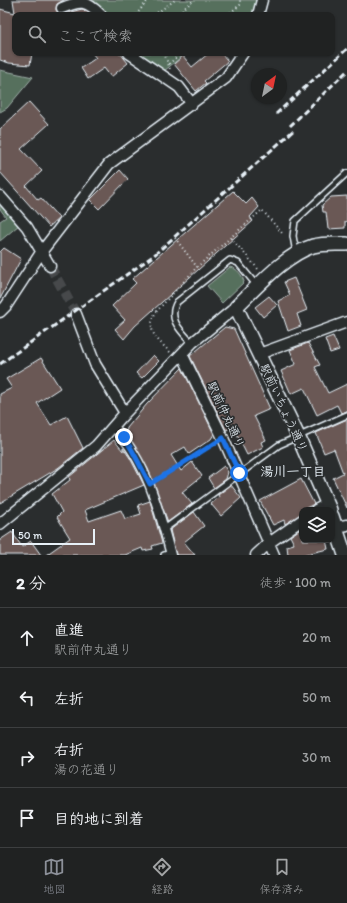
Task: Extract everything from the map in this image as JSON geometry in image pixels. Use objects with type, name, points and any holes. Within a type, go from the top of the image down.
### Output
[{"type":"street","points":[[62,8],[81,0],[94,7],[98,12]]},
{"type":"street","points":[[259,12],[262,0]]},
{"type":"street","points":[[133,56],[179,87],[192,104]]},
{"type":"street","points":[[0,312],[6,306],[42,251],[109,164],[226,78],[241,56]]},
{"type":"street","points":[[0,196],[27,227],[50,266]]},
{"type":"street","points":[[0,524],[96,446],[125,413],[192,343],[236,307],[262,282],[296,254],[313,246],[347,244]]},
{"type":"street","name":"駅前いちょう通り","points":[[236,307],[298,436],[328,507]]},
{"type":"street","points":[[76,314],[95,364],[125,413]]},
{"type":"street","points":[[259,354],[347,322]]},
{"type":"street","name":"駅前仲丸通り","points":[[182,354],[223,438],[274,555]]},
{"type":"street","points":[[114,427],[132,450],[150,484],[168,554]]},
{"type":"street","points":[[256,555],[269,543],[299,522]]},
{"type":"street","name":"駅前いちょう通り","points":[[335,526],[345,555]]},
{"type":"lane","points":[[296,254],[293,236],[295,221],[347,173]]},
{"type":"lane","points":[[192,343],[177,326],[173,319],[174,307],[177,302],[230,260],[238,263],[262,282]]},
{"type":"lane","points":[[163,530],[279,445],[347,415]]},
{"type":"path","points":[[138,12],[148,0]]},
{"type":"path","points":[[158,12],[175,0]]},
{"type":"path","points":[[181,12],[194,0]]},
{"type":"path","points":[[231,12],[240,5],[240,0]]},
{"type":"path","points":[[169,64],[178,56]]},
{"type":"path","points":[[175,238],[197,267]]},
{"type":"path","points":[[231,238],[262,282]]},
{"type":"path","points":[[150,484],[223,438]]},
{"type":"green space","points":[[91,0],[258,0],[253,12],[102,12]]},
{"type":"green space","points":[[140,56],[182,56],[164,71]]},
{"type":"green space","points":[[0,70],[33,77],[7,108],[0,112]]},
{"type":"green space","points":[[0,202],[19,225],[0,241],[0,221],[6,217],[0,209]]},
{"type":"green space","points":[[230,267],[239,273],[244,282],[222,303],[207,286]]},
{"type":"building","points":[[13,0],[64,0],[57,4],[56,10],[57,12],[15,12]]},
{"type":"building","points":[[0,9],[12,12],[12,56],[32,56],[30,65],[9,63],[0,60]]},
{"type":"building","points":[[82,9],[87,12],[71,12]]},
{"type":"building","points":[[94,56],[122,56],[128,63],[111,77],[104,68],[88,79],[81,68],[96,58]]},
{"type":"building","points":[[183,56],[192,67],[205,56],[224,56],[228,61],[204,81],[206,83],[196,91],[174,64]]},
{"type":"building","points":[[29,102],[49,124],[21,149],[42,171],[26,186],[38,200],[41,198],[59,218],[49,227],[0,172],[0,129]]},
{"type":"building","points":[[120,170],[128,179],[99,209],[90,200]]},
{"type":"building","points":[[233,191],[246,204],[252,198],[259,207],[250,217],[253,221],[135,326],[124,339],[115,329],[125,320],[112,306],[136,283],[132,279]]},
{"type":"building","points":[[347,196],[347,221],[345,222],[345,228],[328,229],[326,212],[323,212],[322,205],[331,197]]},
{"type":"building","points":[[4,248],[21,259],[0,299],[0,252]]},
{"type":"building","points":[[294,278],[307,310],[297,314],[301,326],[288,331],[278,301],[290,295],[284,282]]},
{"type":"building","points":[[269,296],[277,305],[263,317],[255,307]]},
{"type":"building","points":[[225,327],[234,329],[270,409],[254,416],[266,440],[261,442],[263,447],[247,455],[233,427],[226,430],[190,356]]},
{"type":"building","points":[[333,336],[339,350],[330,353],[325,339]]},
{"type":"building","points":[[308,343],[320,365],[315,367],[328,393],[347,384],[347,411],[341,413],[337,405],[317,415],[304,388],[291,394],[281,371],[296,364],[290,350]]},
{"type":"building","points":[[153,355],[159,361],[142,378],[136,373]]},
{"type":"building","points":[[41,358],[60,388],[37,403],[51,425],[67,416],[83,448],[58,468],[0,503],[0,394],[12,388],[6,379]]},
{"type":"building","points":[[182,368],[214,434],[211,439],[189,454],[185,447],[171,455],[181,471],[192,462],[202,476],[182,492],[192,504],[168,522],[148,469],[126,433],[127,428],[147,404]]},
{"type":"building","points":[[347,419],[347,508],[333,478],[343,473],[334,449],[324,453],[316,433]]},
{"type":"building","points":[[114,440],[123,451],[123,448],[130,458],[144,485],[85,510],[89,521],[121,510],[125,519],[141,514],[138,505],[150,501],[162,543],[152,546],[153,549],[143,551],[142,548],[125,555],[46,555],[70,538],[57,517],[62,512],[52,494],[70,480],[69,477]]},
{"type":"building","points":[[224,466],[228,472],[226,479],[214,488],[208,478]]},
{"type":"building","points":[[301,479],[314,504],[308,507],[299,507],[299,516],[285,524],[284,520],[273,525],[260,501]]},
{"type":"building","points":[[231,485],[241,498],[221,516],[211,504],[219,497],[218,495]]},
{"type":"building","points":[[194,512],[204,526],[184,542],[195,555],[176,555],[170,530]]},
{"type":"building","points":[[299,530],[299,543],[327,543],[328,549],[302,555],[288,555],[287,546],[294,544],[290,536]]},
{"type":"building","points":[[12,532],[22,547],[31,541],[41,555],[0,555],[0,540]]},
{"type":"tunnel","points":[[50,266],[76,314]]},
{"type":"railway","points":[[276,114],[347,49]]},
{"type":"railway","points":[[290,126],[347,71]]},
{"type":"railway","points":[[0,364],[153,256],[295,129]]},
{"type":"district","name":"湯川一丁目","points":[[293,471]]},
{"type":"route","points":[[124,437],[150,484],[223,438],[239,473]]}]
